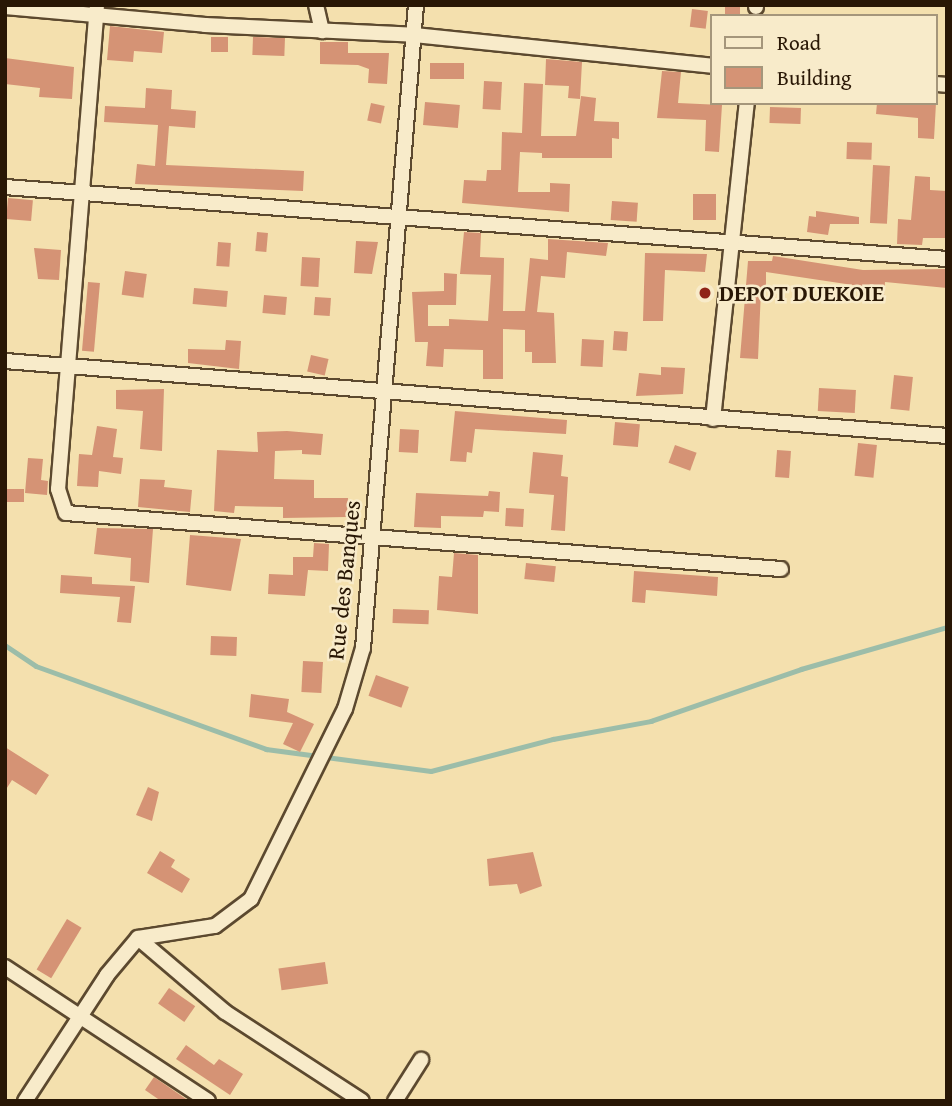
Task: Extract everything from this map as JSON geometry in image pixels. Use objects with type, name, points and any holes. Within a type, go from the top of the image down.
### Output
[{"type":"street","points":[[316,5],[323,31]]},
{"type":"street","name":"Rue des Banques","points":[[138,938],[215,926],[251,899],[345,709],[363,648],[416,5]]},
{"type":"street","points":[[5,7],[97,10],[323,31],[414,35],[710,66]]},
{"type":"street","points":[[97,10],[58,489],[66,513],[781,569]]},
{"type":"street","points":[[713,419],[747,105]]},
{"type":"street","points":[[5,187],[947,259]]},
{"type":"street","points":[[5,361],[66,368],[947,436]]},
{"type":"street","points":[[25,1101],[123,952],[138,938],[225,1012],[362,1101]]},
{"type":"street","points":[[5,967],[208,1101]]},
{"type":"street","points":[[395,1101],[421,1060]]},
{"type":"building","points":[[725,5],[740,5],[740,14],[725,14]]},
{"type":"building","points":[[692,9],[708,11],[706,29],[690,27]]},
{"type":"building","points":[[110,26],[164,32],[162,53],[134,51],[133,62],[107,60]]},
{"type":"building","points":[[211,37],[228,37],[228,52],[211,52]]},
{"type":"building","points":[[253,37],[285,38],[284,56],[252,55]]},
{"type":"building","points":[[320,42],[348,42],[348,53],[389,53],[387,84],[368,83],[369,69],[358,65],[320,64]]},
{"type":"building","points":[[5,58],[74,67],[72,99],[39,97],[40,88],[5,84]]},
{"type":"building","points":[[546,59],[582,62],[580,99],[568,98],[569,86],[545,85]]},
{"type":"building","points":[[430,63],[464,63],[464,79],[430,79]]},
{"type":"building","points":[[662,71],[681,72],[678,103],[722,105],[719,152],[705,151],[706,120],[657,118]]},
{"type":"building","points":[[484,81],[502,82],[501,110],[483,109]]},
{"type":"building","points":[[524,83],[543,84],[541,136],[576,136],[581,96],[596,98],[594,121],[619,122],[619,139],[612,138],[612,158],[542,158],[542,153],[520,152],[518,192],[550,192],[550,183],[570,184],[569,212],[462,203],[464,180],[486,181],[487,170],[501,170],[502,132],[522,133]]},
{"type":"building","points":[[146,88],[172,90],[171,109],[196,111],[195,128],[169,126],[166,165],[304,171],[303,191],[135,184],[137,164],[155,166],[158,125],[104,122],[105,106],[145,108]]},
{"type":"building","points":[[425,102],[460,105],[458,128],[423,125]]},
{"type":"building","points":[[371,103],[385,106],[381,124],[367,121]]},
{"type":"building","points":[[877,105],[936,105],[934,139],[918,138],[918,118],[876,114]]},
{"type":"building","points":[[770,107],[801,108],[800,124],[769,123]]},
{"type":"building","points":[[847,142],[872,143],[871,160],[846,159]]},
{"type":"building","points":[[873,165],[890,166],[887,224],[870,223]]},
{"type":"building","points":[[915,176],[930,177],[930,190],[947,191],[947,238],[923,238],[922,245],[897,244],[898,219],[911,220]]},
{"type":"building","points":[[693,194],[716,194],[716,220],[693,220]]},
{"type":"building","points":[[8,198],[33,200],[31,221],[6,219]]},
{"type":"building","points":[[612,201],[638,203],[637,222],[611,220]]},
{"type":"building","points":[[816,211],[859,217],[859,224],[830,224],[828,235],[807,232],[809,216],[816,217]]},
{"type":"building","points":[[257,232],[268,233],[266,252],[255,251]]},
{"type":"building","points":[[464,232],[481,233],[480,257],[504,258],[503,311],[525,311],[530,258],[548,260],[548,239],[608,243],[606,256],[567,252],[565,278],[541,276],[537,312],[554,313],[556,363],[532,363],[532,352],[525,352],[525,330],[503,329],[503,379],[483,379],[483,350],[444,349],[443,367],[426,366],[428,342],[415,342],[412,292],[444,291],[444,273],[457,274],[456,305],[428,305],[428,326],[449,326],[449,319],[488,321],[491,275],[460,274]]},
{"type":"building","points":[[356,241],[378,242],[372,274],[354,273]]},
{"type":"building","points":[[218,242],[231,243],[229,267],[216,266]]},
{"type":"building","points":[[34,248],[61,250],[59,280],[38,279]]},
{"type":"building","points":[[645,253],[707,254],[705,272],[665,270],[663,321],[643,321]]},
{"type":"building","points":[[773,256],[863,270],[947,269],[947,288],[885,282],[884,297],[866,297],[866,287],[766,272],[766,290],[761,290],[758,359],[740,358],[748,261],[772,261]]},
{"type":"building","points":[[302,257],[320,258],[318,287],[300,286]]},
{"type":"building","points":[[125,271],[147,274],[143,298],[122,295]]},
{"type":"building","points":[[88,282],[100,283],[94,352],[82,351]]},
{"type":"building","points":[[194,288],[228,291],[226,307],[193,304]]},
{"type":"building","points":[[264,295],[287,297],[285,315],[262,313]]},
{"type":"building","points":[[315,297],[331,298],[330,316],[314,315]]},
{"type":"building","points":[[614,331],[628,332],[627,351],[613,350]]},
{"type":"building","points":[[582,339],[604,340],[603,367],[581,366]]},
{"type":"building","points":[[226,340],[241,341],[239,369],[188,363],[188,349],[225,350]]},
{"type":"building","points":[[311,355],[329,359],[325,376],[307,372]]},
{"type":"building","points":[[661,367],[685,368],[683,394],[636,396],[639,373],[661,375]]},
{"type":"building","points":[[894,375],[913,377],[909,411],[890,409]]},
{"type":"building","points":[[819,388],[856,390],[855,413],[818,411]]},
{"type":"building","points":[[164,389],[162,451],[140,449],[143,411],[116,409],[116,390]]},
{"type":"building","points":[[455,411],[567,420],[566,434],[475,429],[472,453],[467,452],[466,462],[450,461]]},
{"type":"building","points":[[615,422],[640,424],[638,447],[613,445]]},
{"type":"building","points":[[97,426],[117,429],[113,457],[123,458],[121,474],[99,471],[98,487],[77,486],[79,454],[92,455]]},
{"type":"building","points":[[400,429],[419,430],[418,453],[399,452]]},
{"type":"building","points":[[257,432],[323,434],[321,455],[302,454],[302,450],[275,451],[274,479],[314,480],[314,498],[348,498],[347,517],[283,518],[283,507],[235,506],[234,513],[214,511],[217,450],[258,452]]},
{"type":"building","points":[[858,443],[877,445],[873,478],[855,476]]},
{"type":"building","points":[[675,445],[697,453],[690,471],[669,463]]},
{"type":"building","points":[[777,450],[791,451],[789,478],[775,477]]},
{"type":"building","points":[[533,452],[563,455],[561,476],[568,477],[565,531],[551,530],[554,495],[529,493]]},
{"type":"building","points":[[28,458],[43,459],[41,480],[48,481],[47,495],[25,493]]},
{"type":"building","points":[[140,479],[165,480],[164,487],[192,490],[190,512],[138,507]]},
{"type":"building","points":[[5,489],[24,489],[24,502],[5,502]]},
{"type":"building","points":[[489,491],[500,492],[499,512],[484,511],[483,517],[441,516],[441,528],[414,527],[416,493],[488,496]]},
{"type":"building","points":[[506,508],[524,509],[523,527],[505,526]]},
{"type":"building","points":[[97,528],[153,529],[149,583],[130,581],[131,558],[94,554]]},
{"type":"building","points":[[190,535],[241,539],[231,591],[186,585]]},
{"type":"building","points":[[314,543],[329,544],[328,571],[308,570],[305,596],[268,594],[269,574],[293,575],[293,557],[313,557]]},
{"type":"building","points":[[454,553],[478,555],[478,614],[437,610],[439,576],[452,577]]},
{"type":"building","points":[[526,563],[556,566],[554,582],[524,579]]},
{"type":"building","points":[[634,571],[718,577],[717,596],[646,590],[645,603],[632,602]]},
{"type":"building","points":[[61,575],[92,577],[92,584],[135,586],[131,623],[117,622],[120,597],[60,593]]},
{"type":"building","points":[[393,609],[429,610],[428,624],[393,623]]},
{"type":"building","points":[[211,636],[237,637],[236,656],[210,655]]},
{"type":"building","points":[[303,661],[323,662],[321,693],[301,692]]},
{"type":"building","points":[[376,675],[409,687],[401,708],[368,696]]},
{"type":"building","points":[[251,694],[289,699],[287,712],[314,724],[300,752],[283,744],[293,723],[249,717]]},
{"type":"building","points":[[5,747],[49,775],[36,795],[12,780],[5,791]]},
{"type":"building","points":[[148,787],[159,792],[152,821],[136,815]]},
{"type":"building","points":[[160,851],[175,860],[171,867],[190,879],[182,893],[147,873]]},
{"type":"building","points":[[533,852],[542,886],[520,894],[517,884],[489,886],[487,859]]},
{"type":"building","points":[[67,919],[82,928],[51,978],[37,970]]},
{"type":"building","points":[[325,962],[328,984],[282,990],[278,969]]},
{"type":"building","points":[[169,988],[195,1006],[184,1022],[158,1004]]},
{"type":"building","points":[[186,1045],[214,1065],[219,1059],[243,1074],[230,1095],[176,1059]]},
{"type":"building","points":[[154,1077],[189,1101],[161,1101],[145,1090]]},
{"type":"waterway","points":[[5,645],[36,666],[266,749],[431,771],[553,739],[651,721],[801,669],[947,627]]},
{"type":"place","name":"DEPOT DUEKOIE","points":[[705,293]]}]
